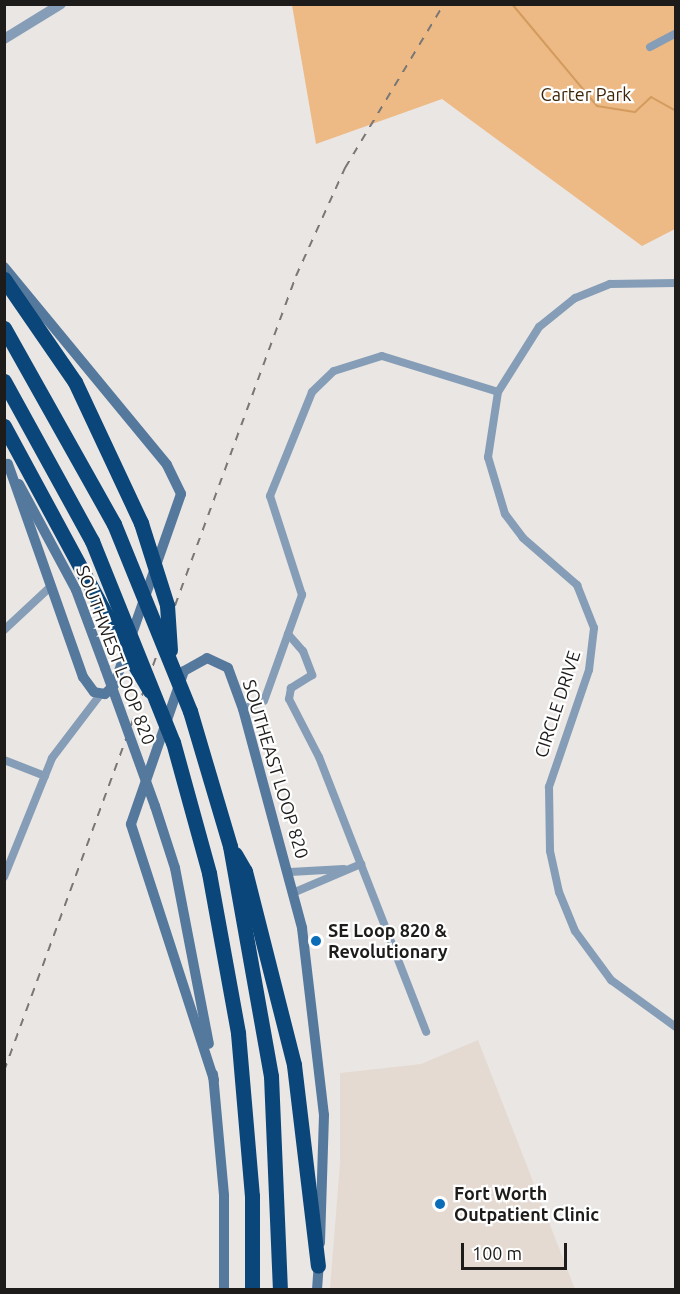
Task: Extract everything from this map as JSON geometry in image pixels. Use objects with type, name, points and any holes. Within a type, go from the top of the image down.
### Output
[{"type":"highway","points":[[4,279],[75,382],[141,523],[167,605],[170,650]]},
{"type":"highway","points":[[4,328],[114,524],[170,650],[230,846],[271,1076],[280,1290]]},
{"type":"highway","points":[[4,381],[92,541],[159,702],[209,873],[234,1003],[249,1155],[252,1290]]},
{"type":"highway","points":[[4,426],[117,634],[134,671],[159,702]]},
{"type":"highway","points":[[230,846],[245,870],[294,1065],[318,1266]]},
{"type":"main road","points":[[4,267],[167,465],[181,494],[114,684],[100,695],[83,677],[49,588],[6,462]]},
{"type":"main road","name":"SOUTHWEST LOOP 820","points":[[6,462],[76,590],[155,806]]},
{"type":"main road","name":"SOUTHEAST LOOP 820","points":[[214,1080],[133,838],[132,810],[189,664],[207,658],[223,662],[243,709],[290,872],[310,971],[324,1115],[317,1290]]},
{"type":"main road","name":"SOUTHEAST LOOP 820","points":[[155,806],[175,868],[214,1080],[224,1290]]},
{"type":"street","points":[[4,39],[61,4]]},
{"type":"street","points":[[650,47],[675,33]]},
{"type":"street","name":"CIRCLE DRIVE","points":[[675,283],[629,280],[575,298],[526,343],[498,392],[488,457],[498,497],[523,538],[577,585],[594,628],[589,670],[549,787],[550,851],[559,892],[575,930],[609,976],[675,1027]]},
{"type":"street","points":[[243,709],[264,701],[302,586],[270,496],[312,392],[352,362],[382,356],[498,392]]},
{"type":"street","points":[[4,630],[49,588]]},
{"type":"street","points":[[288,634],[303,651],[312,675],[291,687],[289,699],[361,864],[426,1032]]},
{"type":"street","points":[[4,877],[59,747],[100,695]]},
{"type":"street","points":[[4,760],[45,776]]},
{"type":"street","points":[[295,892],[344,869],[361,864]]},
{"type":"street","points":[[290,872],[344,869]]},
{"type":"shaded area","name":"Fort Worth Outpatient Clinic","points":[[478,1040],[575,1289],[330,1289],[340,1163],[340,1073],[421,1064]]},
{"type":"green space","name":"Carter Park","points":[[292,5],[675,5],[675,229],[642,246],[442,99],[316,144]]},
{"type":"waterway","points":[[512,4],[597,106],[635,112],[651,97],[676,111]]},
{"type":"railway","points":[[4,1071],[296,276],[345,168],[444,4]]},
{"type":"place","name":"SE Loop 820 & Revolutionary","points":[[316,941]]},
{"type":"place","name":"Fort Worth Outpatient Clinic","points":[[440,1204]]}]
